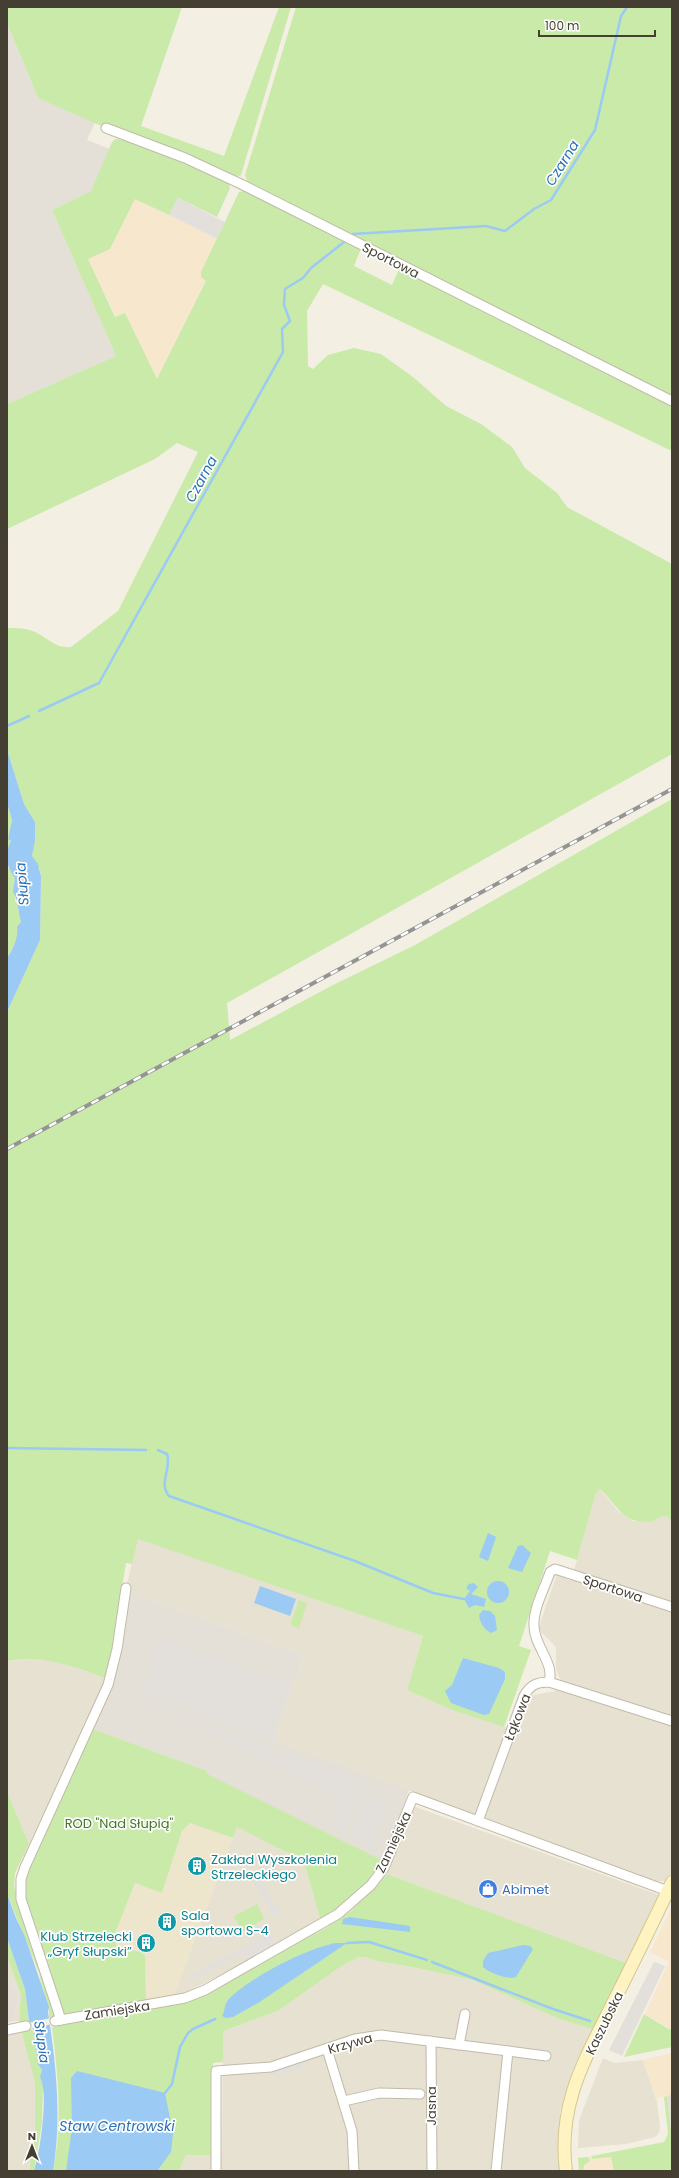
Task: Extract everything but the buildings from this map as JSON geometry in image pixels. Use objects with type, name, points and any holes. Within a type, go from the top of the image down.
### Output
[{"type":"main road","name":"Kaszubska","points":[[566,2171],[563,2137],[567,2109],[573,2090],[591,2047],[670,1887]]},
{"type":"street","name":"Sportowa","points":[[106,128],[185,158],[241,184],[672,401]]},
{"type":"street","name":"Sportowa","points":[[549,1682],[552,1674],[536,1639],[534,1627],[535,1617],[550,1572],[555,1569],[672,1607]]},
{"type":"street","name":"Zamiejska","points":[[126,1588],[118,1649],[108,1685],[38,1836],[21,1879],[21,1898],[58,2020],[185,1998],[205,1990],[338,1914],[371,1885],[384,1868],[413,1797],[670,1887]]},
{"type":"street","points":[[549,1682],[672,1721]]},
{"type":"street","name":"Łąkowa","points":[[478,1821],[527,1690],[536,1683],[549,1682]]},
{"type":"street","points":[[459,2045],[465,2014]]},
{"type":"street","points":[[7,2030],[26,2026]]},
{"type":"street","name":"Krzywa","points":[[216,2171],[216,2071],[271,2067],[355,2039],[381,2035],[546,2056]]},
{"type":"street","name":"Jasna","points":[[431,2041],[432,2171]]},
{"type":"street","points":[[327,2049],[352,2131],[354,2171]]},
{"type":"street","points":[[496,2171],[508,2051]]},
{"type":"street","name":"Jasna","points":[[344,2101],[379,2093],[420,2094]]},
{"type":"shaded area","points":[[7,23],[38,98],[96,120],[87,140],[110,149],[91,191],[52,210],[116,356],[7,404]]},
{"type":"shaded area","points":[[135,198],[217,239],[206,281],[157,380],[125,313],[116,317],[88,259],[110,249]]},
{"type":"shaded area","points":[[178,198],[225,222],[217,239],[169,215]]},
{"type":"shaded area","points":[[600,1489],[618,1511],[633,1521],[654,1521],[659,1517],[667,1516],[672,1523],[672,1871],[668,1880],[655,1882],[273,1740],[304,1655],[128,1592],[126,1588],[138,1538],[423,1636],[407,1690],[452,1710],[518,1731],[529,1696],[555,1691],[560,1679],[556,1669],[556,1647],[538,1629],[557,1574],[571,1581],[596,1493]]},
{"type":"shaded area","points":[[128,1592],[304,1655],[273,1740],[409,1790],[384,1861],[206,1774],[207,1771],[93,1729],[114,1681]]},
{"type":"shaded area","points":[[160,1638],[292,1686],[273,1740],[141,1692]]},
{"type":"shaded area","points":[[47,1659],[63,1663],[107,1679],[29,1844],[7,1791],[7,1661]]},
{"type":"shaded area","points":[[138,1699],[274,1748],[266,1762],[194,1724],[136,1704]]},
{"type":"shaded area","points":[[281,1751],[365,1783],[346,1833],[329,1824],[342,1798],[275,1763]]},
{"type":"shaded area","points":[[367,1794],[388,1801],[373,1847],[352,1835]]},
{"type":"shaded area","points":[[413,1806],[659,1895],[626,1963],[387,1874]]},
{"type":"shaded area","points":[[190,1823],[233,1838],[174,1995],[146,2000],[145,1956],[140,1952],[116,1946],[115,1933],[135,1883],[162,1893],[182,1831]]},
{"type":"shaded area","points":[[237,1827],[304,1861],[321,1922],[187,1992],[174,1995]]},
{"type":"shaded area","points":[[258,1880],[264,1882],[263,1885],[270,1892],[269,1895],[273,1899],[276,1908],[279,1909],[279,1914],[276,1913],[275,1916],[271,1915],[272,1912],[267,1908],[266,1902],[263,1901],[264,1899],[254,1885]]},
{"type":"shaded area","points":[[672,1907],[671,2030],[645,2014],[669,1962],[650,1952]]},
{"type":"shaded area","points":[[263,1923],[266,1928],[245,1938],[243,1933]]},
{"type":"shaded area","points":[[269,1933],[276,1945],[246,1961],[242,1954],[192,1981],[189,1976]]},
{"type":"shaded area","points":[[7,1957],[21,1995],[19,2021],[14,2021],[18,1995],[14,1986],[7,1983]]},
{"type":"shaded area","points":[[359,1957],[366,1957],[376,1961],[473,1980],[559,2019],[595,2030],[568,2090],[560,2112],[561,2171],[179,2171],[186,2155],[222,2155],[223,2031],[278,2011],[343,1965]]},
{"type":"shaded area","points":[[654,1962],[665,1966],[622,2056],[609,2050]]},
{"type":"shaded area","points":[[7,1983],[14,1986],[18,1995],[14,2021],[7,2023]]},
{"type":"shaded area","points":[[21,2030],[35,2083],[35,2130],[29,2171],[7,2171],[7,2033]]},
{"type":"shaded area","points":[[672,2053],[672,2094],[656,2099],[643,2060]]},
{"type":"shaded area","points":[[603,2058],[614,2063],[643,2060],[657,2102],[660,2126],[659,2133],[655,2137],[626,2144],[578,2148],[579,2120]]},
{"type":"shaded area","points":[[308,2059],[310,2064],[275,2077],[272,2071]]},
{"type":"shaded area","points":[[672,2094],[672,2141],[667,2096]]},
{"type":"shaded area","points":[[615,2153],[658,2161],[660,2171],[579,2171],[578,2158]]},
{"type":"green space","points":[[7,7],[182,7],[141,126],[224,156],[279,7],[291,7],[241,175],[237,177],[219,168],[107,125],[106,128],[38,98],[7,23]]},
{"type":"green space","points":[[296,7],[672,7],[672,396],[248,183],[245,175]]},
{"type":"green space","points":[[116,139],[123,140],[194,166],[229,183],[230,188],[217,217],[178,198],[169,215],[135,199],[110,249],[88,259],[115,317],[125,313],[157,379],[206,281],[201,277],[201,272],[239,192],[247,190],[361,248],[354,266],[392,285],[400,267],[672,404],[672,451],[323,284],[307,311],[308,366],[313,369],[328,355],[354,348],[381,354],[413,377],[446,406],[481,424],[512,447],[525,468],[557,493],[567,507],[672,564],[672,754],[227,1003],[230,1040],[331,986],[415,945],[672,799],[672,1523],[667,1516],[659,1517],[654,1521],[643,1522],[628,1518],[617,1509],[600,1489],[596,1493],[577,1560],[550,1551],[519,1646],[531,1650],[504,1727],[452,1710],[407,1690],[423,1636],[138,1539],[132,1564],[126,1563],[107,1679],[70,1666],[47,1661],[7,1661],[7,1012],[40,940],[41,876],[40,869],[32,856],[35,822],[24,804],[8,753],[7,628],[21,628],[32,631],[40,634],[56,645],[71,647],[118,611],[198,452],[177,443],[155,459],[7,529],[7,404],[116,356],[52,210],[91,191],[112,142]]},
{"type":"green space","points":[[7,803],[12,820],[8,839],[11,841],[7,854]]},
{"type":"green space","points":[[7,866],[15,878],[15,901],[18,904],[21,923],[16,941],[7,958]]},
{"type":"green space","points":[[299,1600],[307,1603],[299,1628],[290,1625]]},
{"type":"green space","name":"ROD \"Nad Słupią\"","points":[[93,1729],[207,1771],[207,1774],[384,1861],[347,1902],[321,1922],[304,1861],[237,1827],[233,1838],[190,1823],[182,1831],[162,1893],[135,1883],[115,1933],[116,1946],[140,1952],[145,1956],[146,2000],[65,2016],[24,1895],[24,1882]]},
{"type":"green space","points":[[7,1791],[29,1844],[15,1873],[14,1886],[59,2017],[49,2018],[49,2007],[39,1973],[7,1894]]},
{"type":"green space","points":[[387,1874],[626,1963],[595,2030],[559,2019],[473,1980],[376,1961],[366,1957],[359,1957],[343,1965],[278,2011],[223,2031],[223,2062],[213,2063],[212,2155],[186,2155],[179,2171],[53,2171],[59,2117],[58,2081],[52,2027],[188,2002],[264,1959],[324,1929],[351,1911]]},
{"type":"green space","points":[[257,1904],[264,1919],[244,1931],[241,1930],[234,1916]]},
{"type":"green space","points":[[7,1938],[25,1989],[29,2021],[19,2021],[21,1995],[7,1957]]},
{"type":"green space","points":[[644,2014],[670,2030],[672,2026],[672,2047],[624,2057]]},
{"type":"green space","points":[[31,2029],[36,2038],[38,2060],[42,2070],[41,2079],[43,2084],[42,2123],[34,2171],[29,2171],[35,2130],[35,2083],[21,2030]]},
{"type":"green space","points":[[667,2096],[672,2141],[672,2171],[614,2171],[611,2157],[592,2159],[592,2156],[664,2142],[668,2134],[664,2097]]},
{"type":"green space","points":[[588,2157],[590,2161],[584,2165],[584,2169],[579,2171],[578,2158]]},
{"type":"water","name":"Słupia","points":[[7,743],[8,753],[24,804],[35,822],[35,840],[32,856],[38,864],[41,876],[40,940],[7,1012],[7,958],[15,943],[17,927],[21,922],[16,898],[13,892],[15,878],[7,860],[7,851],[11,841],[8,839],[12,820],[7,803]]},
{"type":"water","points":[[488,1533],[496,1537],[488,1561],[479,1557]]},
{"type":"water","points":[[522,1545],[531,1553],[522,1572],[508,1568],[518,1546]]},
{"type":"water","points":[[498,1581],[506,1584],[509,1592],[506,1600],[498,1603],[490,1600],[487,1592],[490,1584]]},
{"type":"water","points":[[474,1583],[478,1587],[471,1594],[486,1599],[484,1607],[475,1605],[469,1608],[464,1599],[470,1591],[466,1588],[469,1584]]},
{"type":"water","points":[[260,1586],[296,1599],[290,1616],[254,1603]]},
{"type":"water","points":[[483,1610],[490,1611],[495,1616],[497,1630],[491,1633],[483,1626],[479,1615]]},
{"type":"water","points":[[463,1658],[499,1668],[505,1672],[505,1679],[489,1714],[484,1715],[451,1703],[445,1691],[452,1685]]},
{"type":"water","name":"Słupia","points":[[7,1894],[25,1937],[49,2007],[48,2012],[57,2091],[56,2151],[53,2171],[34,2171],[39,2151],[43,2123],[44,2096],[43,2085],[40,2077],[42,2070],[38,2064],[34,2032],[29,2021],[25,1989],[7,1938]]},
{"type":"water","points":[[350,1917],[410,1926],[410,1932],[342,1924],[343,1919]]},
{"type":"water","points":[[336,1943],[347,1943],[258,2003],[233,2017],[226,2018],[222,2016],[228,2000],[237,1991],[295,1957]]},
{"type":"water","points":[[523,1945],[530,1946],[533,1949],[516,1977],[508,1978],[490,1972],[483,1967],[483,1961],[488,1953]]},
{"type":"water","name":"Staw Centrowski","points":[[77,2071],[165,2093],[173,2134],[171,2152],[157,2171],[66,2171],[72,2128],[71,2078]]},
{"type":"pier","points":[[51,2018],[52,2024],[29,2029],[27,2023]]},
{"type":"waterway","name":"Czarna","points":[[353,234],[486,226],[505,231],[534,209],[551,200],[595,130],[621,16],[627,7]]},
{"type":"waterway","name":"Czarna","points":[[39,711],[99,683],[283,352],[282,329],[290,321],[284,305],[285,289],[303,278],[311,268],[344,242]]},
{"type":"waterway","name":"Czarna","points":[[7,726],[29,716]]},
{"type":"waterway","points":[[7,1448],[146,1450]]},
{"type":"waterway","points":[[158,1450],[167,1454],[168,1465],[165,1486],[169,1496],[355,1561],[433,1593],[464,1599]]},
{"type":"waterway","points":[[347,1943],[369,1942],[427,1960]]},
{"type":"waterway","points":[[432,1962],[553,2009],[590,2021]]},
{"type":"waterway","points":[[165,2093],[172,2084],[180,2047],[188,2033],[193,2029],[215,2019]]},
{"type":"railway","points":[[7,1149],[672,789]]},
{"type":"place","name":"Zakład Wyszkolenia Strzeleckiego","points":[[197,1866]]},
{"type":"place","name":"Abimet","points":[[488,1889]]},
{"type":"place","name":"Sala sportowa S-4","points":[[167,1922]]},
{"type":"place","name":"Klub Strzelecki „Gryf Słupski”","points":[[146,1943]]}]
